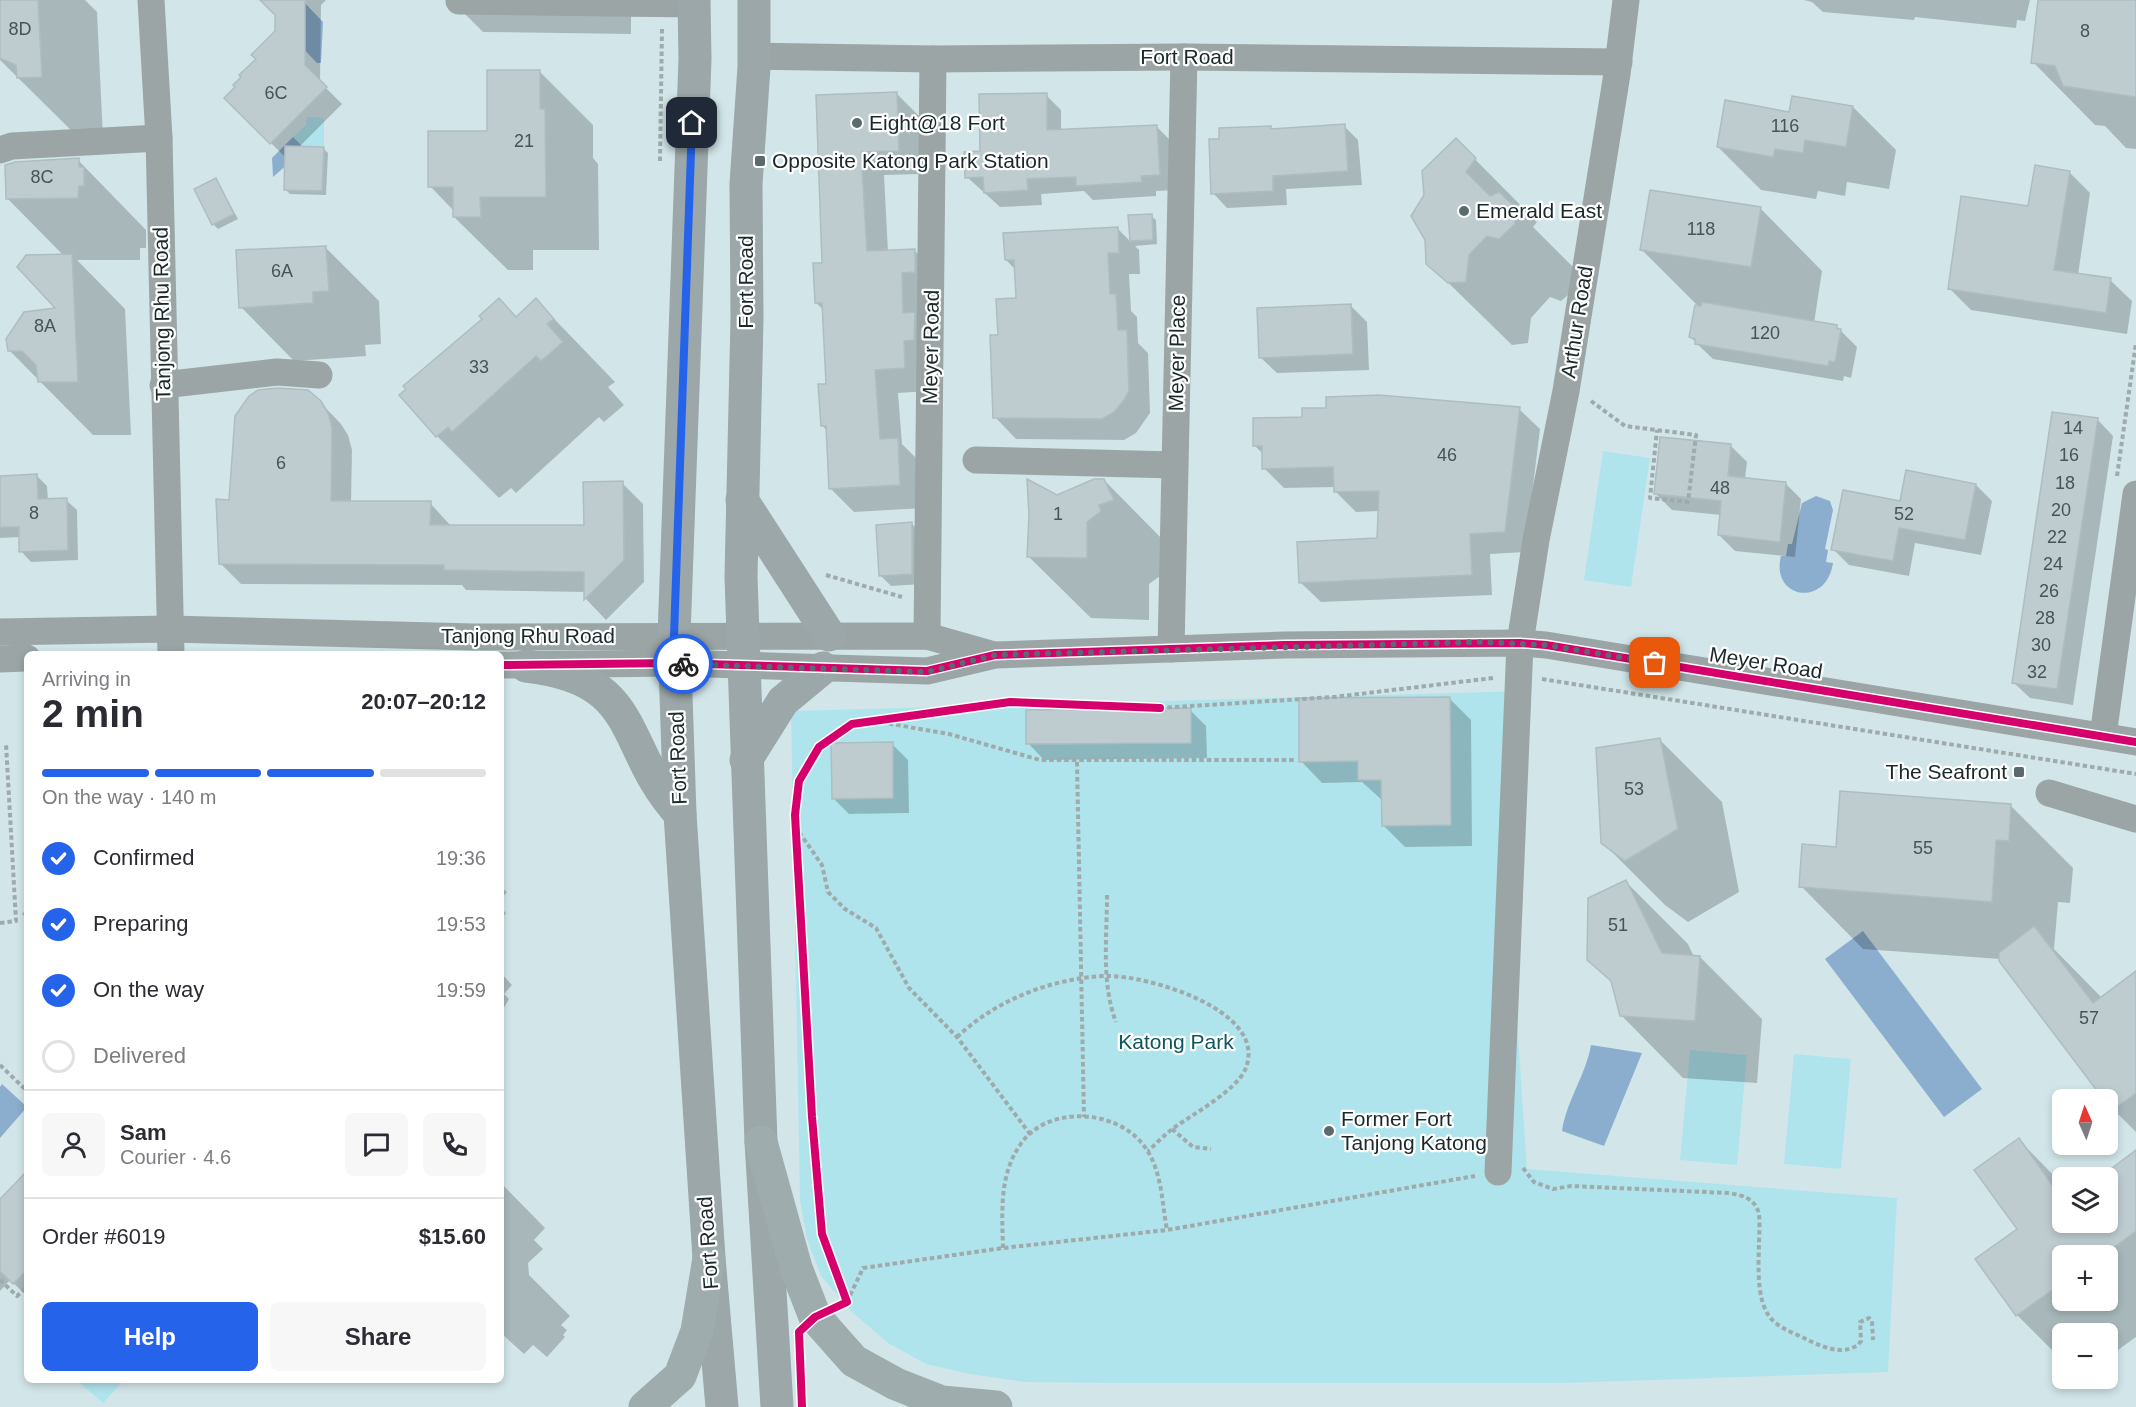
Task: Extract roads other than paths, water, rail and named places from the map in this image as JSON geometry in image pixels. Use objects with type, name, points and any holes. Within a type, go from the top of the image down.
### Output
[{"type":"highway","points":[[761,1142],[796,1268],[815,1317],[854,1361],[896,1384],[942,1402],[996,1407]]},
{"type":"highway","points":[[645,1407],[680,1377],[697,1331],[709,1258]]},
{"type":"main road","name":"Fort Road","points":[[754,0],[754,56],[746,184],[747,318],[742,500],[742,650],[757,978],[761,1142],[777,1407]]},
{"type":"main road","name":"Fort Road","points":[[684,3],[695,59],[674,649],[680,814],[709,1258],[722,1407]]},
{"type":"main road","points":[[742,500],[829,635]]},
{"type":"main road","points":[[514,665],[552,668],[589,684],[610,698],[624,715],[654,781],[680,814]]},
{"type":"main road","points":[[746,760],[783,700],[823,668]]},
{"type":"street","name":"Tanjong Rhu Road","points":[[151,0],[159,138],[163,385],[171,641]]},
{"type":"street","name":"Arthur Road","points":[[1498,1172],[1520,643],[1536,540],[1566,391],[1619,62],[1626,0]]},
{"type":"street","points":[[459,2],[684,3]]},
{"type":"street","name":"Fort Road","points":[[754,56],[933,59],[1184,57],[1619,62]]},
{"type":"street","name":"Meyer Place","points":[[1171,649],[1184,57]]},
{"type":"street","name":"Meyer Road","points":[[927,636],[933,59]]},
{"type":"street","points":[[0,150],[12,146],[159,138]]},
{"type":"street","points":[[163,385],[277,372],[320,375]]},
{"type":"street","points":[[976,460],[1174,465]]},
{"type":"street","points":[[2103,736],[2136,494]]},
{"type":"street","name":"Tanjong Rhu Road","points":[[0,632],[171,641],[473,637],[674,649],[742,650]]},
{"type":"street","name":"Meyer Road","points":[[742,650],[829,635],[927,636],[995,655]]},
{"type":"street","name":"Meyer Road","points":[[742,650],[823,668],[927,672],[995,655],[1171,649],[1520,643],[1546,645],[2136,742]]},
{"type":"street","name":"Tanjong Rhu Road","points":[[514,665],[674,649]]},
{"type":"street","points":[[0,659],[24,658]]},
{"type":"street","points":[[2049,794],[2136,819]]},
{"type":"place","name":"Eight@18 Fort","points":[[857,123]]},
{"type":"place","name":"Opposite Katong Park Station","points":[[760,161]]},
{"type":"place","name":"Emerald East","points":[[1464,211]]},
{"type":"place","name":"The Seafront","points":[[2019,772]]},
{"type":"place","name":"Former Fort Tanjong Katong","points":[[1329,1131]]},
{"type":"park label","name":"Katong Park","points":[[1176,1042]]}]
